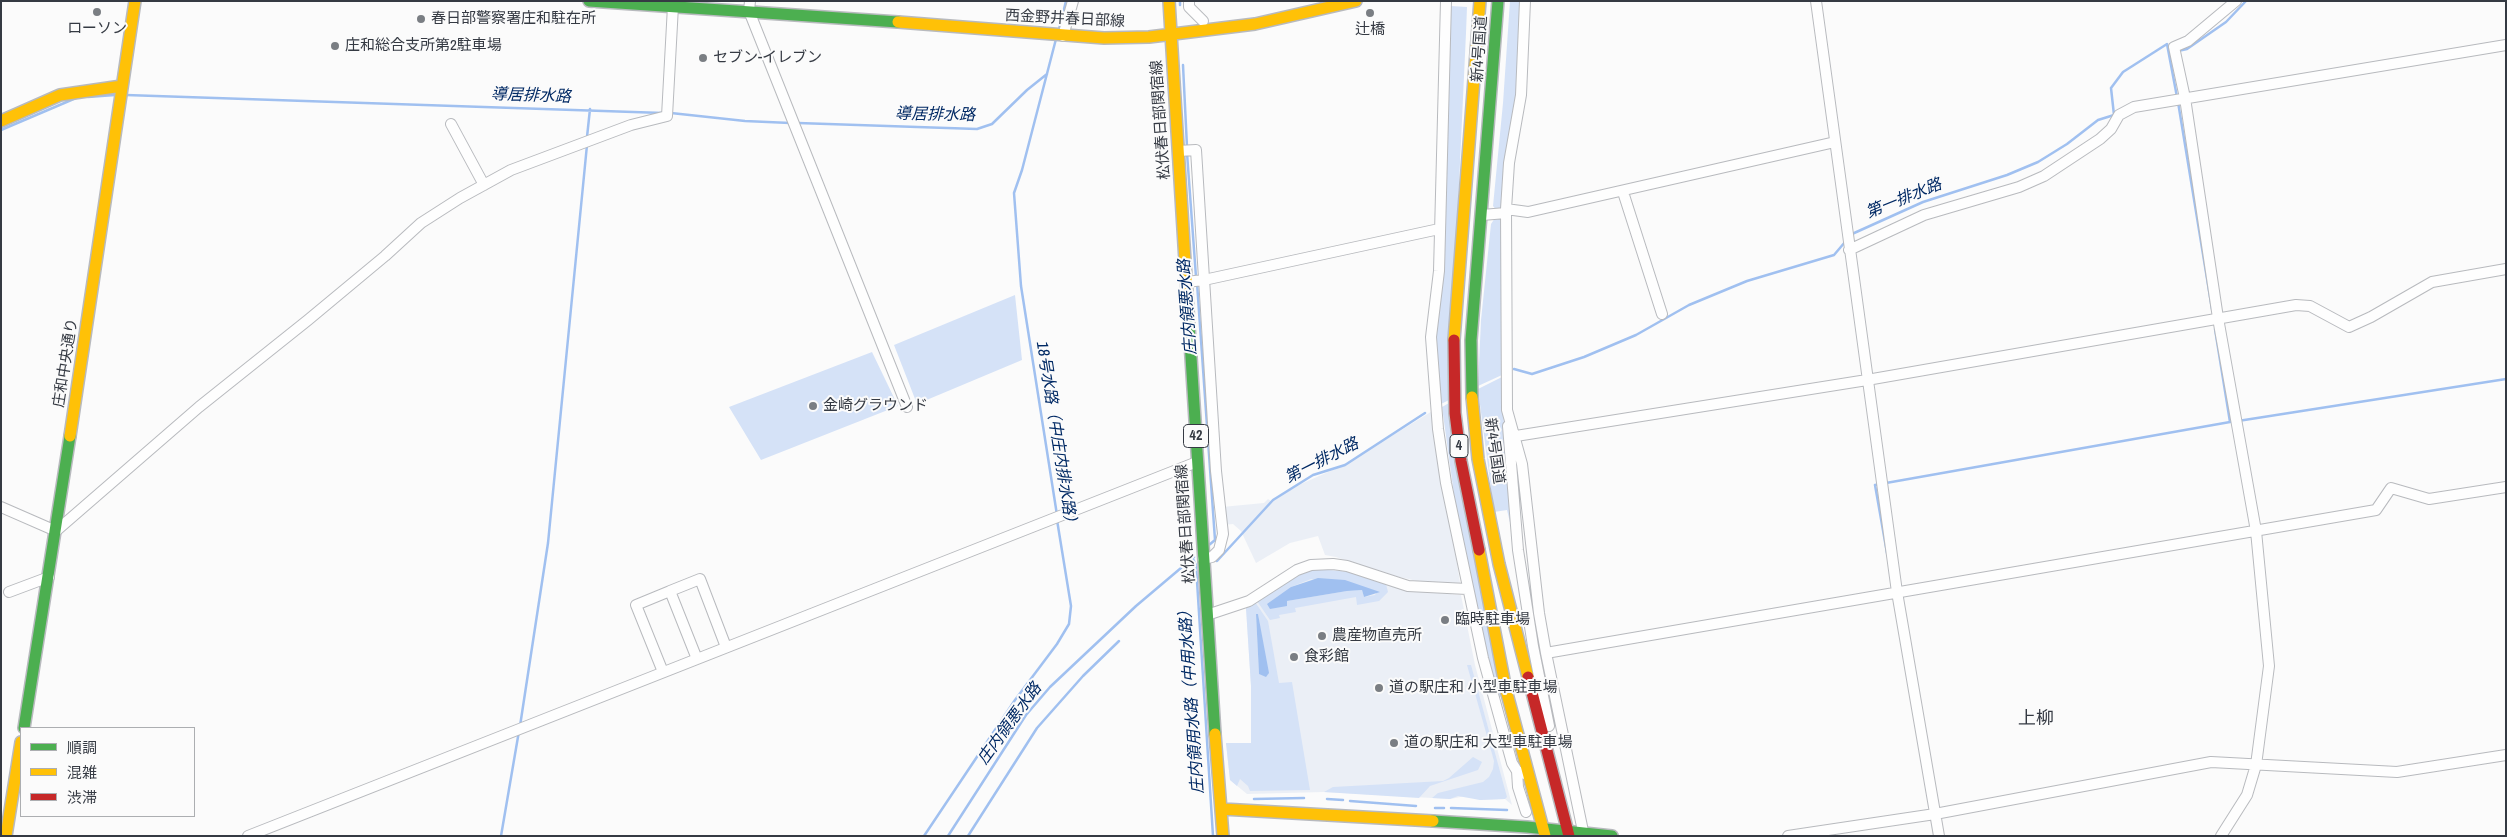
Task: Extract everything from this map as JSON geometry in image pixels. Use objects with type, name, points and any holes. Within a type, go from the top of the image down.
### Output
[{"type":"main road","name":"庄和中央通り","points":[[24,727],[56,531],[135,1]]},
{"type":"main road","name":"西金野井春日部線","points":[[589,1],[673,6],[750,6],[1063,36],[1111,38],[1171,36],[1254,24],[1321,5],[1356,1]]},
{"type":"main road","name":"松伏春日部関宿線","points":[[1169,1],[1171,36],[1185,150],[1196,281],[1197,462],[1223,836]]},
{"type":"main road","points":[[1466,206],[1463,165],[1471,1]]},
{"type":"main road","name":"新4号国道","points":[[1480,1],[1466,206],[1453,348],[1457,429],[1523,773],[1544,832]]},
{"type":"main road","name":"新4号国道","points":[[1498,1],[1471,340],[1472,403],[1478,459],[1499,564],[1568,833]]},
{"type":"main road","points":[[1,121],[60,95],[77,91],[122,86]]},
{"type":"main road","points":[[6,836],[20,748]]},
{"type":"main road","points":[[1222,809],[1314,813],[1612,836]]},
{"type":"street","points":[[1063,36],[1073,1]]},
{"type":"street","points":[[1189,1],[1189,7],[1202,21]]},
{"type":"street","points":[[1446,1],[1439,271],[1431,337],[1438,429],[1446,482],[1467,589],[1512,763],[1523,773],[1518,787],[1526,812]]},
{"type":"street","points":[[1525,1],[1521,95],[1509,163],[1506,211],[1507,410],[1518,550],[1533,646],[1551,738],[1556,785]]},
{"type":"street","points":[[1816,1],[1897,592],[1939,836]]},
{"type":"street","points":[[2221,836],[2247,795],[2256,764],[2269,666],[2256,531],[2218,318],[2186,98],[2174,47],[2188,41],[2236,1]]},
{"type":"street","points":[[1,507],[56,531],[199,406],[308,320],[385,256],[421,223],[511,170],[631,125],[667,116],[673,6]]},
{"type":"street","points":[[750,6],[907,407]]},
{"type":"street","points":[[1849,250],[1924,215],[2019,186],[2044,176],[2100,139],[2111,129],[2119,115],[2125,110],[2186,98],[2506,45]]},
{"type":"street","points":[[451,124],[484,186]]},
{"type":"street","points":[[1482,215],[1506,211],[1528,212],[1623,192],[1835,142]]},
{"type":"street","points":[[1185,150],[1196,150],[1196,281],[1223,534],[1218,550],[1212,557],[1203,559]]},
{"type":"street","points":[[1623,192],[1662,314]]},
{"type":"street","points":[[1196,281],[1439,229]]},
{"type":"street","points":[[1516,436],[1867,380],[2296,305],[2310,306],[2348,327],[2371,317],[2432,282],[2506,269]]},
{"type":"street","points":[[1507,410],[1516,436],[1522,464],[1538,604],[1546,652],[1584,834]]},
{"type":"street","points":[[248,836],[1197,462]]},
{"type":"street","points":[[1546,652],[2376,510],[2391,488],[2429,499],[2506,487]]},
{"type":"street","points":[[1207,614],[1249,601],[1297,570],[1311,565],[1333,564],[1347,566],[1408,586],[1437,593],[1467,589]]},
{"type":"street","points":[[9,592],[49,576]]},
{"type":"street","points":[[663,672],[636,605],[700,579],[726,647]]},
{"type":"street","points":[[670,591],[697,659]]},
{"type":"street","points":[[1788,836],[1935,814],[2211,762],[2397,772],[2506,755]]},
{"type":"shaded area","points":[[1510,1],[1521,1],[1517,89],[1503,210],[1498,212],[1493,206]]},
{"type":"shaded area","points":[[1451,6],[1467,7],[1449,400],[1441,404],[1435,336]]},
{"type":"shaded area","points":[[1502,217],[1502,375],[1478,386],[1481,320],[1491,224],[1495,218]]},
{"type":"shaded area","name":"金崎グラウンド","points":[[1015,295],[1022,360],[917,404],[894,345]]},
{"type":"shaded area","name":"金崎グラウンド","points":[[872,352],[898,406],[761,460],[729,407]]},
{"type":"shaded area","points":[[1502,377],[1513,535],[1507,510],[1494,512],[1478,389]]},
{"type":"shaded area","points":[[1449,403],[1502,697],[1496,698],[1457,516],[1442,407]]},
{"type":"shaded area","points":[[1434,410],[1460,583],[1417,581],[1378,572],[1325,555],[1318,536],[1290,543],[1256,563],[1241,531],[1233,524],[1223,525],[1222,507],[1264,503],[1268,499],[1271,501],[1301,484],[1344,465]]},
{"type":"shaded area","points":[[1317,569],[1349,572],[1386,584],[1388,592],[1379,601],[1357,605],[1356,597],[1295,608],[1296,612],[1279,615],[1280,618],[1270,620],[1257,601],[1302,573]],"holes":[[[1311,579],[1377,592],[1375,595],[1364,597],[1362,590],[1347,591],[1287,601],[1291,587]]]},
{"type":"shaded area","points":[[1326,569],[1349,572],[1415,591],[1461,595],[1475,665],[1512,805],[1505,799],[1480,800],[1466,796],[1450,799],[1324,792],[1247,794],[1230,780],[1226,743],[1251,743],[1251,686],[1246,608],[1287,580]]},
{"type":"shaded area","points":[[1255,602],[1268,621],[1279,683],[1292,682],[1310,790],[1250,791],[1248,786],[1240,779],[1237,786],[1230,780],[1226,743],[1251,743],[1251,686],[1246,608]],"holes":[[[1256,614],[1258,614],[1268,675],[1259,674]]]},
{"type":"shaded area","points":[[1467,665],[1471,665],[1507,797],[1505,799],[1480,800],[1458,796],[1450,799],[1432,798],[1438,793],[1483,782],[1489,777],[1493,769],[1494,761]]},
{"type":"shaded area","points":[[1473,757],[1482,762],[1478,770],[1430,786],[1419,798],[1324,792],[1333,787],[1443,781]]},
{"type":"water","points":[[1318,578],[1345,580],[1380,592],[1364,597],[1362,590],[1347,591],[1287,601],[1287,606],[1270,609],[1267,604],[1291,587]]},
{"type":"water","points":[[1256,614],[1258,614],[1269,673],[1266,677],[1259,674]]},
{"type":"waterway","name":"18号水路（中庄内排水路）","points":[[1059,29],[1066,1]]},
{"type":"waterway","name":"第一排水路","points":[[2178,51],[2187,49],[2226,22],[2246,1]]},
{"type":"waterway","name":"18号水路（中庄内排水路）","points":[[1056,39],[1022,170],[1014,193],[1021,286],[1057,515]]},
{"type":"waterway","name":"第一排水路","points":[[1852,234],[1923,202],[2007,175],[2038,162],[2067,144],[2098,120],[2114,115],[2111,88],[2123,72],[2167,44],[2177,97]]},
{"type":"waterway","name":"庄内領悪水路","points":[[1183,65],[1187,147]]},
{"type":"waterway","name":"導居排水路","points":[[798,123],[977,129],[992,124],[1027,90],[1047,74]]},
{"type":"waterway","name":"導居排水路","points":[[88,97],[115,95]]},
{"type":"waterway","name":"導居排水路","points":[[126,95],[663,113]]},
{"type":"waterway","name":"導居排水路","points":[[1,130],[76,98]]},
{"type":"waterway","points":[[2178,102],[2212,309]]},
{"type":"waterway","points":[[587,137],[590,109]]},
{"type":"waterway","name":"導居排水路","points":[[671,113],[745,121],[790,123]]},
{"type":"waterway","points":[[520,726],[548,543],[587,145]]},
{"type":"waterway","name":"庄内領悪水路","points":[[1187,153],[1196,277]]},
{"type":"waterway","name":"第一排水路","points":[[1514,369],[1532,374],[1584,357],[1636,335],[1689,305],[1747,281],[1834,255],[1845,242]]},
{"type":"waterway","name":"庄内領悪水路","points":[[1197,283],[1215,540],[1209,545]]},
{"type":"waterway","points":[[2215,329],[2230,422]]},
{"type":"waterway","points":[[2238,421],[2506,379]]},
{"type":"waterway","name":"第一排水路","points":[[1217,561],[1273,500],[1313,475],[1345,465],[1425,413]]},
{"type":"waterway","points":[[1886,483],[2230,422]]},
{"type":"waterway","points":[[1881,484],[1875,485],[1887,553]]},
{"type":"waterway","name":"18号水路（中庄内排水路）","points":[[924,836],[1015,700],[1057,644],[1069,624],[1071,606],[1057,520]]},
{"type":"waterway","name":"庄内領悪水路","points":[[948,836],[1026,715],[1050,687],[1136,606],[1194,557]]},
{"type":"waterway","name":"庄内領用水路（中用水路）","points":[[1193,559],[1196,565],[1213,836]]},
{"type":"waterway","name":"第一排水路","points":[[968,836],[1037,728],[1083,676],[1119,641]]},
{"type":"waterway","points":[[501,836],[519,731]]},
{"type":"waterway","points":[[1254,799],[1304,798]]},
{"type":"waterway","points":[[1327,799],[1343,800]]},
{"type":"waterway","points":[[1350,801],[1416,806]]},
{"type":"waterway","points":[[1435,808],[1444,808]]},
{"type":"waterway","points":[[1451,808],[1507,810]]},
{"type":"traffic: fast","points":[[589,1],[898,22]]},
{"type":"traffic: fast","points":[[1472,397],[1471,340],[1498,1]]},
{"type":"traffic: fast","points":[[1188,310],[1215,734]]},
{"type":"traffic: fast","points":[[24,727],[70,436]]},
{"type":"traffic: fast","points":[[1433,821],[1527,827],[1612,836]]},
{"type":"traffic: slow","points":[[70,436],[135,1]]},
{"type":"traffic: slow","points":[[1169,1],[1188,310]]},
{"type":"traffic: slow","points":[[898,22],[1104,38],[1149,37],[1255,24],[1356,1]]},
{"type":"traffic: slow","points":[[1454,340],[1480,1]]},
{"type":"traffic: slow","points":[[1,121],[60,95],[122,86]]},
{"type":"traffic: slow","points":[[1472,397],[1478,459],[1499,564],[1528,677]]},
{"type":"traffic: slow","points":[[1479,550],[1506,690],[1545,836]]},
{"type":"traffic: slow","points":[[1215,734],[1223,836]]},
{"type":"traffic: slow","points":[[6,836],[20,748]]},
{"type":"traffic: slow","points":[[1222,809],[1433,821]]},
{"type":"traffic: jam","points":[[1454,340],[1455,413],[1461,461],[1479,550]]},
{"type":"traffic: jam","points":[[1528,677],[1569,836]]},
{"type":"place","name":"ローソン","points":[[97,12]]},
{"type":"place","name":"辻橋","points":[[1370,13]]},
{"type":"place","name":"春日部警察署庄和駐在所","points":[[421,19]]},
{"type":"place","name":"庄和総合支所第2駐車場","points":[[335,46]]},
{"type":"place","name":"セブン-イレブン","points":[[703,58]]},
{"type":"place","name":"金崎グラウンド","points":[[813,406]]},
{"type":"place","name":"臨時駐車場","points":[[1445,620]]},
{"type":"place","name":"農産物直売所","points":[[1322,636]]},
{"type":"place","name":"食彩館","points":[[1294,657]]},
{"type":"place","name":"道の駅庄和 小型車駐車場","points":[[1379,688]]},
{"type":"place","name":"道の駅庄和 大型車駐車場","points":[[1394,743]]},
{"type":"district","name":"上柳","points":[[2036,719]]}]
